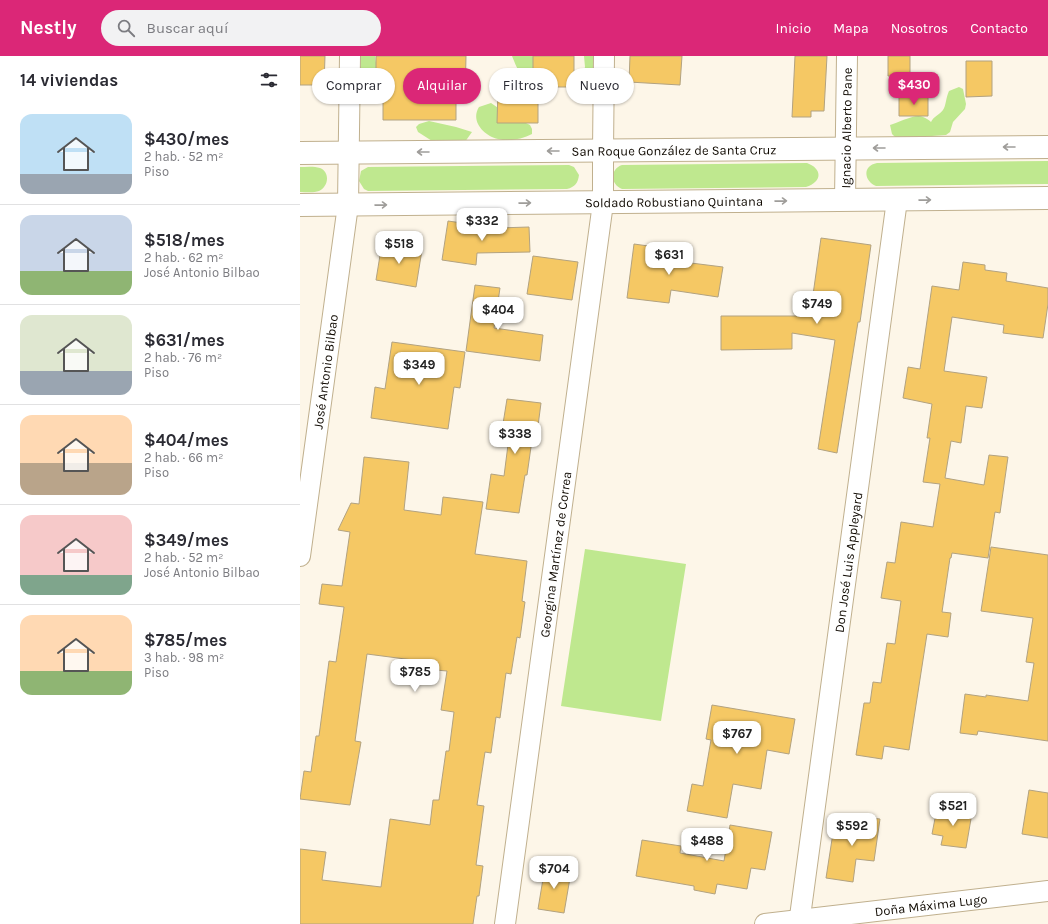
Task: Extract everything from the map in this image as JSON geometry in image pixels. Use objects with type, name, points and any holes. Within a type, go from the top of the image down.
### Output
[{"type":"street","name":"José Antonio Bilbao","points":[[300,556],[348,196],[347,153],[350,56]]},
{"type":"street","name":"Georgina Martínez de Correa","points":[[505,924],[604,194],[602,151],[604,56]]},
{"type":"street","name":"Ignacio Alberto Pane","points":[[845,200],[847,56]]},
{"type":"street","name":"San Roque González de Santa Cruz","points":[[300,153],[1048,147]]},
{"type":"street","name":"Soldado Robustiano Quintana","points":[[300,205],[348,196],[604,194],[845,200],[1048,198]]},
{"type":"street","name":"Don José Luis Appleyard","points":[[799,922],[897,200]]},
{"type":"street","name":"Doña Máxima Lugo","points":[[765,924],[799,922],[1048,891]]},
{"type":"green space","points":[[361,56],[375,56],[377,68],[360,68]]},
{"type":"green space","points":[[512,56],[539,56],[538,68],[518,68]]},
{"type":"green space","points":[[584,56],[593,56],[598,68],[585,67]]},
{"type":"green space","points":[[959,87],[963,89],[966,104],[965,109],[953,122],[950,132],[946,135],[932,136],[917,141],[896,138],[892,134],[890,125],[911,117],[920,116],[931,122],[943,110],[949,91]]},
{"type":"green space","points":[[492,104],[504,112],[530,125],[532,134],[520,139],[511,140],[498,139],[488,135],[483,131],[477,122],[476,117],[479,107]]},
{"type":"green space","points":[[429,121],[472,132],[462,146],[443,148],[418,132],[416,127],[419,124]]},
{"type":"green space","points":[[1048,161],[1048,184],[876,186],[869,181],[866,174],[869,167],[877,163]]},
{"type":"green space","points":[[807,163],[816,169],[818,172],[818,179],[806,187],[622,189],[615,184],[613,177],[615,170],[622,165]]},
{"type":"green space","points":[[569,165],[574,167],[579,175],[576,184],[567,189],[368,191],[364,189],[359,181],[361,171],[368,167]]},
{"type":"green space","points":[[300,167],[315,167],[323,170],[327,176],[325,186],[319,191],[315,192],[300,192]]},
{"type":"green space","points":[[585,549],[686,564],[661,721],[561,706]]},
{"type":"building","points":[[300,56],[325,56],[325,68],[312,68],[312,85],[300,85]]},
{"type":"building","points":[[376,56],[466,56],[466,68],[403,68],[403,104],[456,104],[456,120],[383,120],[383,104],[395,104],[395,68],[376,68]]},
{"type":"building","points":[[533,56],[574,56],[574,68],[566,68],[566,87],[558,87],[558,68],[533,68]]},
{"type":"building","points":[[630,56],[682,56],[680,85],[634,82],[634,68],[630,68]]},
{"type":"building","points":[[795,56],[827,56],[824,111],[811,111],[811,117],[792,117]]},
{"type":"building","points":[[888,56],[910,56],[910,76],[888,76]]},
{"type":"building","points":[[966,61],[992,61],[992,96],[966,97]]},
{"type":"building","points":[[899,95],[928,95],[928,116],[899,116]]},
{"type":"building","points":[[498,104],[538,104],[538,123],[497,123]]},
{"type":"building","points":[[448,221],[497,228],[529,227],[530,252],[477,253],[476,265],[442,260]]},
{"type":"building","points":[[821,238],[871,245],[860,322],[858,322],[837,453],[818,449],[835,340],[792,333],[792,349],[721,350],[721,316],[810,316]]},
{"type":"building","points":[[382,243],[422,250],[416,287],[376,280]]},
{"type":"building","points":[[634,244],[677,250],[675,261],[723,267],[718,297],[671,290],[669,303],[627,298]]},
{"type":"building","points":[[533,256],[578,262],[572,300],[527,294]]},
{"type":"building","points":[[963,262],[985,265],[985,270],[1007,273],[1006,281],[1048,288],[1048,304],[1043,338],[1003,333],[1004,325],[952,317],[944,371],[987,377],[982,408],[966,406],[961,443],[951,441],[945,478],[984,485],[989,455],[1008,457],[1000,513],[995,512],[988,558],[952,553],[950,558],[942,612],[951,613],[948,637],[927,634],[909,750],[884,746],[882,759],[856,755],[864,703],[870,703],[873,682],[881,683],[887,643],[895,644],[901,601],[881,598],[887,562],[895,563],[901,522],[933,527],[940,484],[923,482],[930,438],[927,438],[932,404],[903,398],[908,367],[920,369],[932,286],[959,290]]},
{"type":"building","points":[[475,285],[500,288],[494,328],[543,335],[540,361],[466,351]]},
{"type":"building","points":[[392,342],[465,352],[460,388],[454,387],[448,429],[371,418],[375,387],[385,389]]},
{"type":"building","points":[[507,399],[541,403],[536,441],[532,440],[527,475],[525,475],[519,513],[486,509],[491,474],[504,476],[509,437],[501,436]]},
{"type":"building","points":[[364,457],[409,462],[404,510],[441,515],[443,497],[483,502],[475,554],[527,561],[522,601],[525,602],[520,638],[517,637],[511,674],[506,673],[500,718],[496,717],[491,753],[485,752],[477,805],[484,806],[476,865],[483,866],[473,924],[300,924],[300,849],[326,852],[322,880],[381,887],[390,819],[430,825],[433,800],[439,800],[446,751],[449,751],[454,712],[441,710],[447,671],[413,668],[413,660],[367,654],[355,741],[361,742],[350,805],[300,799],[304,771],[311,772],[316,736],[319,736],[329,661],[336,662],[344,607],[319,604],[322,584],[342,586],[350,532],[338,530],[351,503],[359,504]]},
{"type":"building","points":[[991,547],[1048,555],[1048,741],[978,731],[977,735],[960,733],[965,694],[986,697],[986,695],[1028,701],[1034,663],[1026,662],[1033,618],[981,611]]},
{"type":"building","points":[[712,705],[795,719],[789,754],[767,750],[761,789],[733,784],[727,818],[687,811],[692,784],[703,786],[711,740],[706,739]]},
{"type":"building","points":[[1029,790],[1048,793],[1048,838],[1022,834]]},
{"type":"building","points":[[937,808],[972,813],[966,848],[941,845],[943,836],[932,834]]},
{"type":"building","points":[[856,816],[880,819],[874,861],[856,859],[853,882],[826,878],[835,820],[855,823]]},
{"type":"building","points":[[730,825],[772,832],[765,870],[751,868],[747,889],[717,884],[715,894],[694,890],[694,886],[636,876],[642,840],[681,846],[680,853],[724,861]]},
{"type":"building","points":[[545,867],[571,872],[564,913],[538,909]]}]
